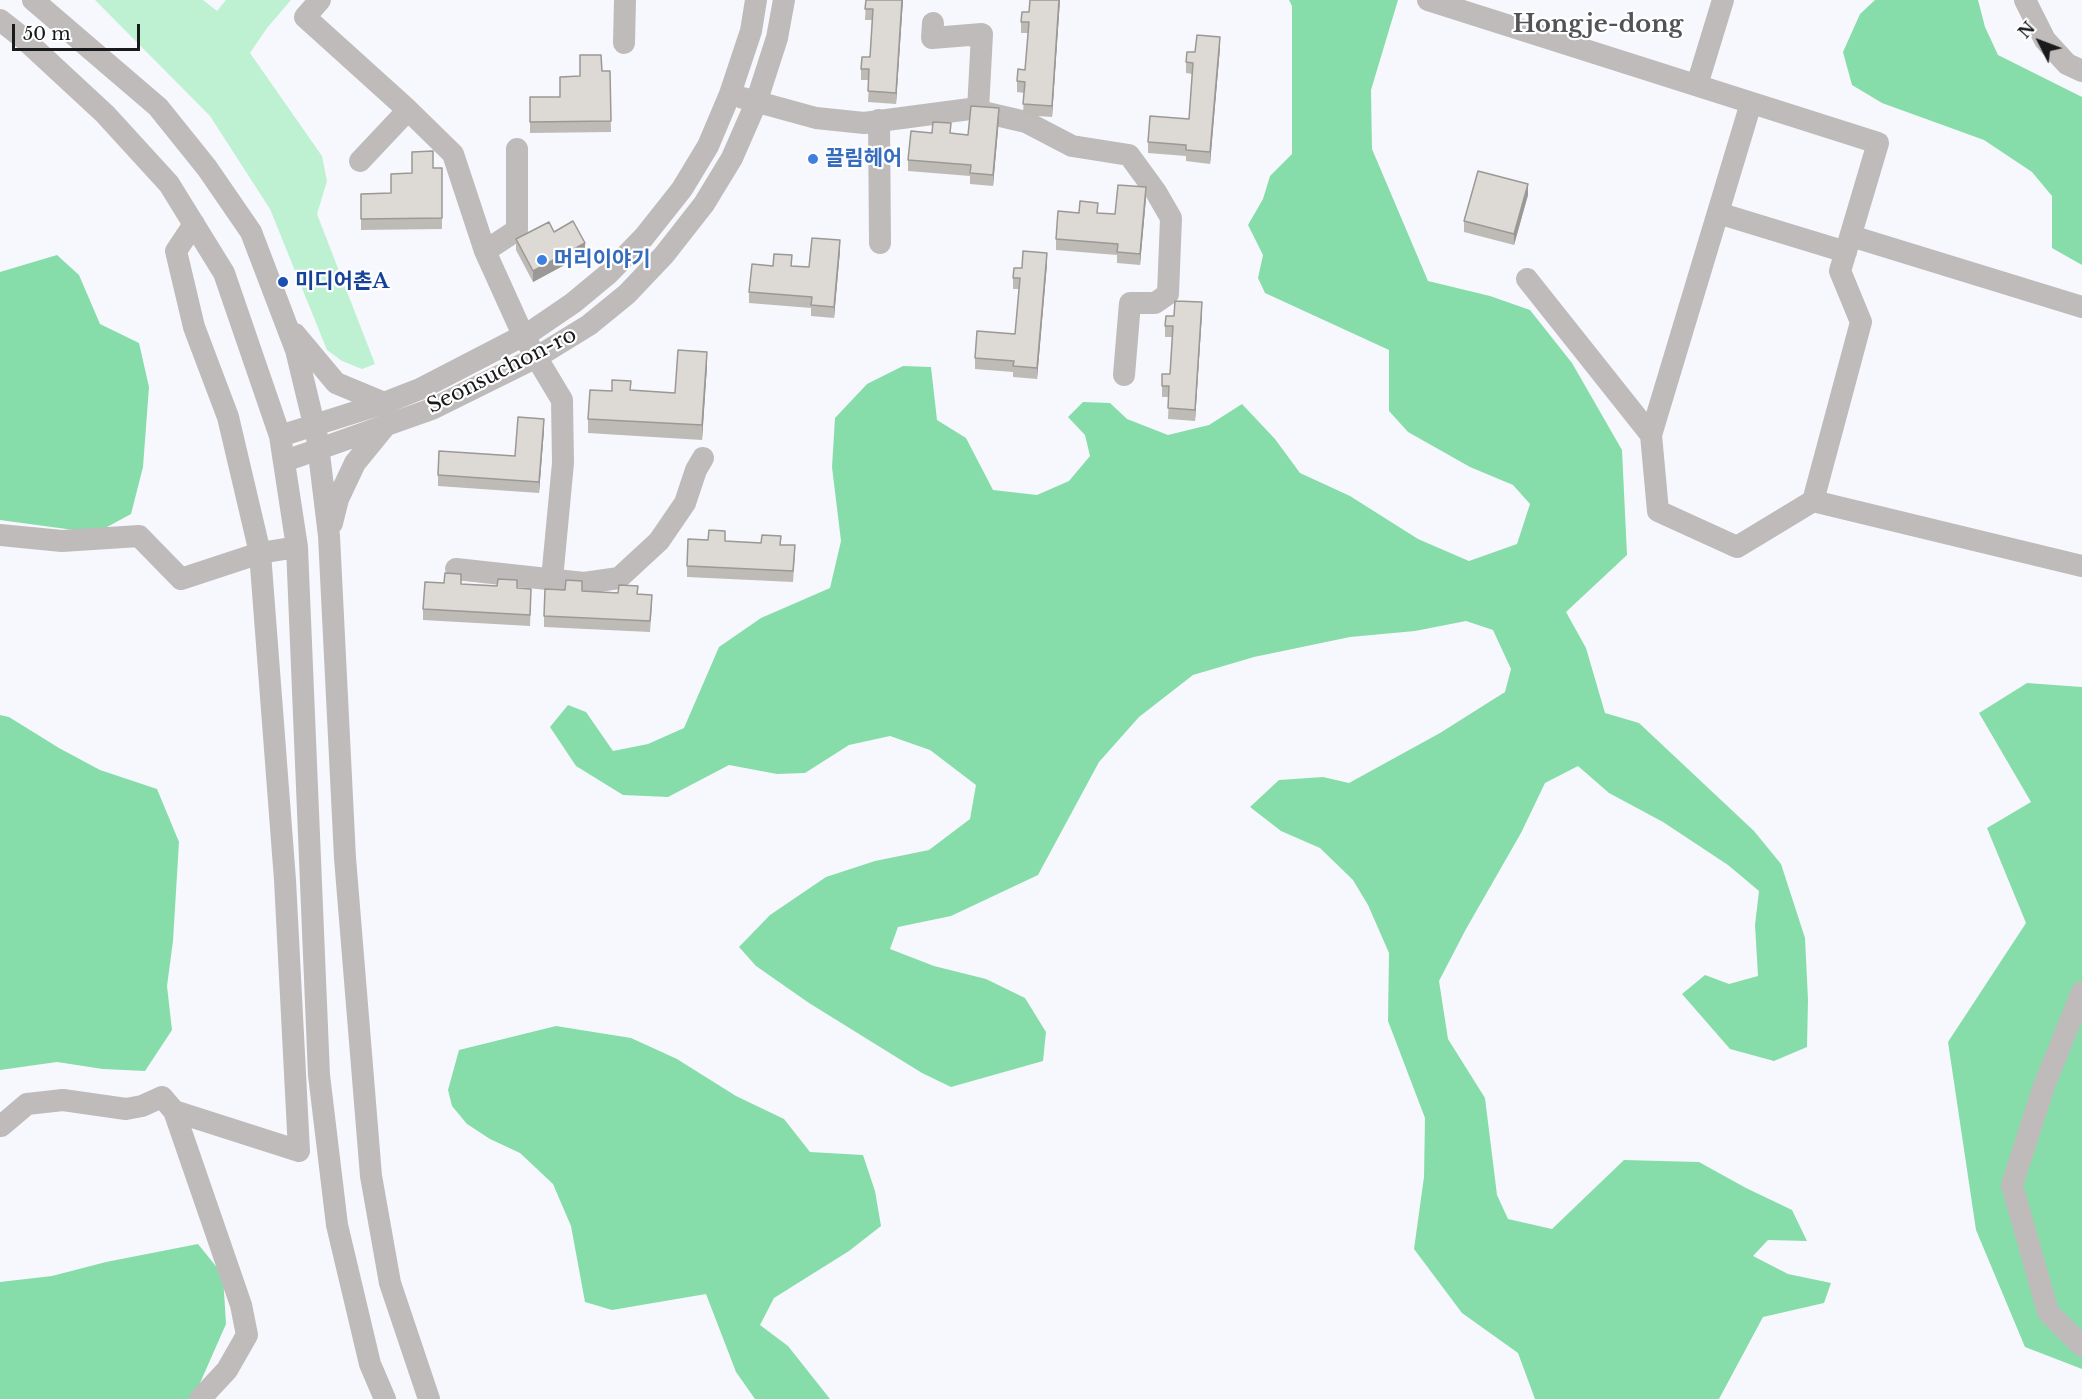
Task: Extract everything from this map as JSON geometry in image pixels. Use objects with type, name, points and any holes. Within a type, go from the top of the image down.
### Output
[{"type":"street","points":[[33,0],[158,106],[207,168],[251,232],[296,351],[315,426],[329,536],[345,858],[370,1176],[390,1283],[429,1399]]},
{"type":"street","points":[[321,0],[305,17],[453,154],[485,250],[523,335],[562,400],[563,463],[552,579]]},
{"type":"street","points":[[624,43],[625,0]]},
{"type":"street","name":"Seonsuchon-ro","points":[[285,461],[319,449],[385,414],[420,389],[523,335],[573,303],[608,274],[644,237],[687,180],[708,146],[730,94],[751,31],[756,0]]},
{"type":"street","name":"Seonsuchon-ro","points":[[280,436],[315,426],[385,414],[432,409],[537,357],[589,325],[627,294],[664,255],[704,204],[732,158],[756,103],[777,38],[784,0]]},
{"type":"street","points":[[1428,0],[1878,143],[1840,271],[1861,322],[1813,501],[1737,547],[1658,511],[1651,435],[1751,103]]},
{"type":"street","points":[[1697,85],[1722,0]]},
{"type":"street","points":[[2025,0],[2045,40],[2067,64],[2082,71]]},
{"type":"street","points":[[0,20],[23,38],[105,114],[169,184],[224,273],[280,436],[297,547],[319,1075],[337,1225],[370,1364],[386,1399]]},
{"type":"street","points":[[933,23],[933,38],[982,34],[978,110]]},
{"type":"street","points":[[730,94],[816,118],[864,123],[970,109],[978,110],[1026,122],[1072,146],[1129,155],[1156,192],[1171,218],[1168,294],[1155,303],[1130,303],[1124,375]]},
{"type":"street","points":[[360,161],[408,110]]},
{"type":"street","points":[[879,120],[880,243]]},
{"type":"street","points":[[485,250],[517,230],[517,149]]},
{"type":"street","points":[[1718,213],[1848,244],[2082,307]]},
{"type":"street","points":[[174,1111],[299,1151],[285,880],[260,553],[228,417],[194,327],[176,251],[194,224]]},
{"type":"street","points":[[1527,279],[1651,435]]},
{"type":"street","points":[[285,321],[336,383],[385,414],[355,463],[338,499],[329,536]]},
{"type":"street","points":[[456,569],[584,583],[619,578],[659,541],[685,503],[693,479],[704,458]]},
{"type":"street","points":[[1813,501],[2082,566]]},
{"type":"street","points":[[0,535],[62,542],[139,536],[181,579],[260,553],[297,547]]},
{"type":"street","points":[[2082,992],[2044,1086],[2012,1185],[2048,1312],[2082,1346]]},
{"type":"street","points":[[1,1126],[27,1104],[63,1100],[126,1109],[142,1106],[162,1097],[174,1111],[241,1305],[247,1335],[227,1370],[201,1399]]},
{"type":"green space","points":[[95,0],[203,0],[217,11],[226,0],[291,0],[267,28],[250,53],[322,156],[327,181],[317,214],[375,364],[362,369],[342,361],[327,350],[270,209],[210,116]]},
{"type":"green space","points":[[1289,0],[1398,0],[1371,90],[1372,149],[1428,281],[1490,296],[1530,310],[1572,363],[1622,450],[1627,555],[1566,612],[1586,648],[1605,713],[1639,723],[1754,831],[1781,864],[1805,938],[1808,1000],[1807,1047],[1774,1061],[1730,1049],[1682,994],[1705,975],[1729,984],[1758,976],[1755,925],[1759,891],[1728,865],[1663,822],[1609,793],[1578,766],[1545,783],[1521,833],[1439,981],[1448,1039],[1485,1098],[1497,1195],[1508,1219],[1552,1229],[1624,1160],[1699,1162],[1792,1210],[1807,1241],[1768,1240],[1753,1256],[1788,1274],[1831,1283],[1824,1303],[1763,1317],[1719,1399],[1535,1399],[1518,1353],[1462,1313],[1414,1249],[1424,1177],[1425,1118],[1388,1021],[1389,953],[1368,905],[1353,880],[1320,848],[1281,831],[1250,807],[1279,780],[1323,777],[1349,783],[1440,733],[1505,692],[1511,669],[1493,630],[1466,621],[1415,631],[1350,637],[1254,657],[1193,675],[1139,717],[1099,762],[1038,875],[951,916],[898,927],[890,949],[934,966],[986,979],[1025,998],[1046,1032],[1043,1061],[951,1087],[922,1073],[809,1003],[756,966],[739,947],[770,915],[826,877],[875,861],[929,850],[970,819],[976,785],[930,750],[890,736],[849,745],[805,773],[777,774],[729,765],[668,797],[623,795],[576,766],[550,727],[568,705],[586,712],[613,751],[648,744],[684,728],[719,647],[761,618],[830,588],[841,541],[832,467],[835,418],[867,384],[903,366],[931,367],[937,420],[966,438],[993,490],[1037,495],[1069,481],[1090,456],[1085,435],[1068,417],[1083,402],[1110,403],[1127,419],[1168,435],[1209,425],[1242,404],[1275,439],[1300,473],[1350,496],[1418,539],[1469,561],[1517,544],[1530,504],[1513,485],[1470,467],[1408,432],[1389,411],[1389,350],[1265,293],[1258,278],[1263,255],[1248,225],[1263,199],[1270,176],[1292,154],[1292,6]]},
{"type":"green space","points":[[1875,0],[1978,0],[1985,27],[1998,55],[2082,97],[2082,265],[2052,248],[2052,196],[2032,172],[1984,140],[1882,103],[1852,85],[1843,52],[1860,14]]},
{"type":"green space","points":[[57,255],[79,275],[100,324],[139,343],[149,387],[143,467],[131,514],[96,533],[0,520],[0,272]]},
{"type":"green space","points":[[2027,683],[2082,687],[2082,1369],[2025,1347],[1976,1230],[1948,1042],[2026,923],[1987,828],[2031,802],[1979,713]]},
{"type":"green space","points":[[0,715],[9,717],[100,770],[157,789],[179,842],[173,941],[167,986],[172,1030],[145,1071],[103,1069],[57,1062],[0,1070]]},
{"type":"green space","points":[[556,1026],[631,1038],[677,1059],[736,1096],[784,1119],[810,1152],[863,1155],[875,1191],[881,1226],[849,1251],[774,1298],[760,1325],[788,1346],[830,1399],[755,1399],[736,1372],[706,1294],[612,1310],[585,1302],[571,1226],[553,1184],[520,1153],[490,1139],[467,1124],[452,1106],[448,1090],[459,1050]]},
{"type":"green space","points":[[198,1244],[223,1275],[226,1324],[193,1399],[0,1399],[0,1282],[52,1276],[106,1262]]},
{"type":"building","points":[[866,0],[902,0],[896,93],[868,91],[869,69],[861,69],[862,57],[870,57],[873,9],[865,9]]},
{"type":"building","points":[[1030,0],[1059,0],[1052,106],[1023,104],[1025,82],[1017,81],[1018,69],[1025,70],[1029,22],[1021,22],[1022,12],[1029,12]]},
{"type":"building","points":[[1197,35],[1220,37],[1210,152],[1186,150],[1186,145],[1148,142],[1150,116],[1189,119],[1193,63],[1186,62],[1187,52],[1195,52]]},
{"type":"building","points":[[580,55],[601,55],[602,71],[610,71],[611,121],[530,122],[530,97],[560,97],[560,77],[580,76]]},
{"type":"building","points":[[971,106],[999,108],[993,175],[970,173],[971,165],[908,160],[911,131],[932,133],[933,122],[951,123],[950,133],[968,135]]},
{"type":"building","points":[[433,151],[433,168],[442,168],[442,218],[361,219],[361,194],[391,193],[391,174],[412,173],[412,152]]},
{"type":"building","points":[[1478,171],[1528,184],[1514,234],[1464,221]]},
{"type":"building","points":[[1118,185],[1146,187],[1140,254],[1117,252],[1118,244],[1056,239],[1058,211],[1079,213],[1080,201],[1098,203],[1097,213],[1115,214]]},
{"type":"building","points":[[573,221],[585,243],[533,271],[516,239],[549,222],[554,232]]},
{"type":"building","points":[[812,238],[840,240],[834,307],[811,305],[812,297],[749,292],[752,264],[773,266],[774,254],[792,255],[791,266],[809,267]]},
{"type":"building","points":[[1023,251],[1047,253],[1037,368],[1013,366],[1014,361],[975,358],[977,331],[1015,334],[1020,278],[1013,278],[1014,268],[1022,268]]},
{"type":"building","points":[[1175,301],[1202,302],[1195,410],[1168,408],[1169,386],[1162,386],[1162,374],[1170,374],[1173,326],[1165,326],[1166,316],[1174,316]]},
{"type":"building","points":[[678,350],[707,352],[702,425],[588,419],[590,390],[612,391],[612,380],[631,381],[630,390],[675,393]]},
{"type":"building","points":[[518,417],[544,419],[539,482],[438,475],[439,451],[515,456]]},
{"type":"building","points":[[709,530],[725,531],[725,541],[761,543],[762,535],[781,536],[780,545],[795,545],[793,571],[687,566],[688,539],[708,540]]},
{"type":"building","points":[[445,573],[461,574],[461,584],[497,586],[498,579],[517,580],[517,588],[531,589],[530,615],[423,609],[425,582],[444,583]]},
{"type":"building","points":[[566,580],[582,581],[582,591],[618,593],[619,585],[638,586],[637,594],[652,595],[650,621],[544,616],[545,589],[565,590]]},
{"type":"place","name":"끌림헤어","points":[[813,159]]},
{"type":"place","name":"머리이야기","points":[[542,260]]},
{"type":"place","name":"미디어촌A","points":[[283,282]]},
{"type":"district","name":"Hongje-dong","points":[[1598,25]]}]
